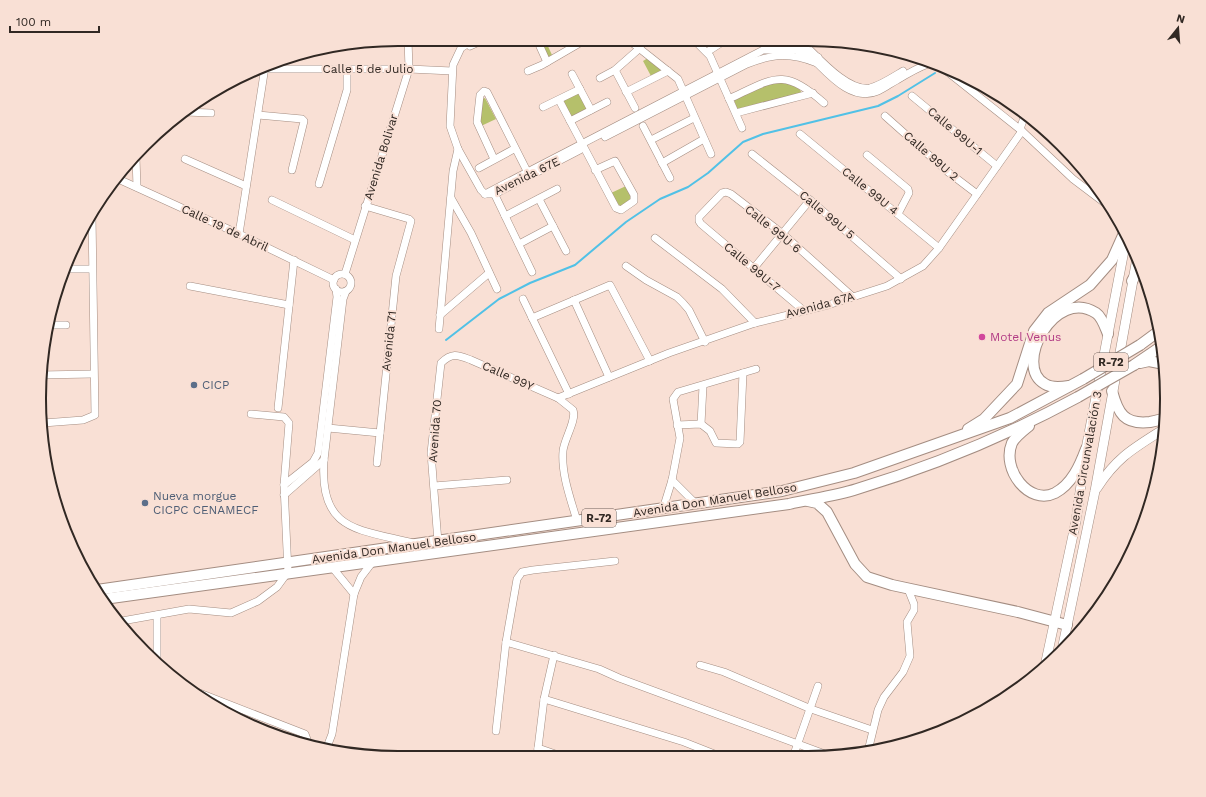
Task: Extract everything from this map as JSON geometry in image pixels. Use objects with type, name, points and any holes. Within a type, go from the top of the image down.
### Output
[{"type":"main road","points":[[951,440],[984,419],[1017,384],[1034,331],[1048,313],[1090,284],[1112,260],[1122,238]]},
{"type":"main road","name":"Avenida Circunvalación 3","points":[[1048,657],[1076,521],[1086,449],[1125,245]]},
{"type":"main road","name":"Avenida Circunvalación 3","points":[[1064,641],[1095,491],[1135,269]]},
{"type":"main road","points":[[1132,281],[1136,273]]},
{"type":"main road","points":[[1073,385],[1059,387],[1046,385],[1038,377],[1033,363],[1037,342],[1047,322],[1065,310],[1082,308],[1096,313],[1108,334]]},
{"type":"main road","name":"Avenida Don Manuel Belloso","points":[[108,598],[421,544],[782,491],[854,473],[1010,418],[1073,385],[1140,345],[1154,335]]},
{"type":"main road","name":"Avenida Don Manuel Belloso","points":[[102,589],[288,568],[332,567],[805,500],[856,490],[926,467],[1038,419],[1134,365],[1157,350]]},
{"type":"main road","name":"R-72","points":[[1146,357],[1157,353]]},
{"type":"main road","points":[[1134,365],[1149,361],[1158,363]]},
{"type":"main road","points":[[1112,391],[1121,414],[1130,422],[1142,423],[1159,419]]},
{"type":"main road","points":[[1038,419],[1012,442],[1009,457],[1011,472],[1019,483],[1031,491],[1043,495],[1055,493],[1067,484],[1079,467],[1086,449]]},
{"type":"main road","points":[[1095,491],[1108,471],[1125,453],[1158,433]]},
{"type":"main road","points":[[805,500],[817,503],[827,512],[855,564],[867,577],[908,589],[1018,612],[1067,625]]},
{"type":"street","name":"Avenida Bolivar","points":[[345,274],[409,69],[408,46]]},
{"type":"street","points":[[439,329],[453,171],[458,149],[450,126],[452,71],[455,59],[461,48],[464,46]]},
{"type":"street","points":[[455,59],[471,46]]},
{"type":"street","points":[[540,46],[547,62]]},
{"type":"street","points":[[528,71],[575,46]]},
{"type":"street","points":[[637,46],[678,79],[711,154]]},
{"type":"street","points":[[700,46],[707,52],[720,75],[742,128]]},
{"type":"street","points":[[707,52],[716,46]]},
{"type":"street","points":[[763,50],[765,46]]},
{"type":"street","points":[[799,46],[817,60]]},
{"type":"street","points":[[805,46],[836,80],[847,89],[858,90],[869,94],[878,91],[923,66]]},
{"type":"street","points":[[600,78],[615,70],[640,48]]},
{"type":"street","name":"Avenida 67E","points":[[458,149],[481,190],[485,194],[528,174],[684,94],[763,50],[783,49],[806,52]]},
{"type":"street","name":"Avenida 67E","points":[[720,75],[766,56],[797,56],[817,60]]},
{"type":"street","points":[[858,90],[876,86],[917,64]]},
{"type":"street","name":"Calle 5 de Julio","points":[[274,69],[409,69],[452,71]]},
{"type":"street","points":[[319,184],[347,90],[347,69]]},
{"type":"street","points":[[615,70],[635,108]]},
{"type":"street","points":[[626,92],[668,71]]},
{"type":"street","points":[[239,234],[258,115],[262,74]]},
{"type":"street","points":[[572,74],[591,110]]},
{"type":"street","points":[[730,99],[768,80],[780,78],[802,85],[824,103]]},
{"type":"street","points":[[957,80],[1021,130],[1073,179],[1096,197]]},
{"type":"street","points":[[543,107],[580,89]]},
{"type":"street","points":[[494,159],[477,122],[482,91],[487,92],[528,174]]},
{"type":"street","points":[[736,113],[813,93]]},
{"type":"street","name":"Calle 99U-1","points":[[912,96],[997,166]]},
{"type":"street","points":[[559,100],[595,170],[618,210],[634,201],[634,195],[615,161],[595,170]]},
{"type":"street","points":[[570,121],[607,102]]},
{"type":"street","points":[[193,112],[211,113]]},
{"type":"street","points":[[258,115],[302,119],[304,121],[292,170]]},
{"type":"street","name":"Calle 99U 2","points":[[885,116],[948,172],[977,194]]},
{"type":"street","points":[[651,140],[694,118]]},
{"type":"street","name":"Avenida 67A","points":[[558,398],[650,361],[755,324],[803,310],[828,305],[887,286],[923,266],[939,248],[997,166],[1021,130],[1024,120]]},
{"type":"street","points":[[643,126],[670,178]]},
{"type":"street","name":"Calle 99U 4","points":[[800,134],[939,248]]},
{"type":"street","points":[[662,162],[704,140]]},
{"type":"street","points":[[479,168],[514,148]]},
{"type":"street","name":"Calle 99U 5","points":[[752,154],[810,200],[900,279]]},
{"type":"street","points":[[867,155],[908,189],[908,197],[898,214]]},
{"type":"street","points":[[185,159],[246,186]]},
{"type":"street","points":[[136,163],[137,187]]},
{"type":"street","name":"Calle 19 de Abril","points":[[122,180],[239,234],[334,280]]},
{"type":"street","points":[[506,216],[556,189]]},
{"type":"street","points":[[494,191],[532,272]]},
{"type":"street","name":"Calle 99U 6","points":[[701,224],[698,221],[699,217],[716,198],[726,192],[783,234],[853,297]]},
{"type":"street","points":[[451,198],[471,233],[497,289]]},
{"type":"street","points":[[539,199],[566,251]]},
{"type":"street","points":[[272,200],[355,240]]},
{"type":"street","points":[[754,268],[810,200]]},
{"type":"street","name":"Avenida 71","points":[[365,206],[410,220],[396,276],[377,463]]},
{"type":"street","points":[[47,423],[83,420],[95,415],[93,374],[92,224]]},
{"type":"street","name":"Calle 99U-7","points":[[701,224],[803,310]]},
{"type":"street","points":[[519,244],[553,226]]},
{"type":"street","points":[[655,238],[722,289],[755,324]]},
{"type":"street","points":[[278,408],[294,260]]},
{"type":"street","points":[[626,266],[684,303],[705,342]]},
{"type":"street","points":[[71,269],[92,269]]},
{"type":"street","points":[[440,315],[489,273]]},
{"type":"street","points":[[284,484],[313,462],[318,452],[337,297],[334,280],[339,275],[345,274],[351,281],[343,299],[324,460],[323,485],[326,499],[335,515],[346,524],[359,530],[421,544]]},
{"type":"street","points":[[532,318],[610,284],[650,361]]},
{"type":"street","points":[[190,286],[289,305]]},
{"type":"street","points":[[336,289],[340,292],[346,291]]},
{"type":"street","points":[[523,299],[569,394]]},
{"type":"street","points":[[574,300],[609,378]]},
{"type":"street","points":[[54,325],[66,325]]},
{"type":"street","name":"Calle 99Y","points":[[458,355],[558,398],[573,410],[574,414],[565,440],[563,452],[565,473],[577,521]]},
{"type":"street","name":"Avenida 70","points":[[438,542],[431,453],[441,363],[448,356],[458,355]]},
{"type":"street","points":[[663,509],[672,480],[680,438],[673,399],[674,395],[678,392],[703,386],[756,369]]},
{"type":"street","points":[[677,425],[701,424],[710,431],[716,442],[738,444],[740,442],[743,373]]},
{"type":"street","points":[[47,375],[93,374]]},
{"type":"street","points":[[701,424],[703,386]]},
{"type":"street","points":[[125,621],[189,609],[231,613],[244,609],[270,592],[281,582],[288,568],[284,484],[289,423],[284,417],[250,414]]},
{"type":"street","points":[[328,428],[380,433]]},
{"type":"street","points":[[284,495],[324,460]]},
{"type":"street","points":[[434,486],[508,480]]},
{"type":"street","points":[[672,480],[696,504]]},
{"type":"street","points":[[328,744],[332,734],[354,594],[361,577],[374,560]]},
{"type":"street","points":[[496,730],[506,642],[516,583],[522,572],[615,562]]},
{"type":"street","points":[[332,567],[354,594]]},
{"type":"street","points":[[869,745],[872,730],[884,697],[903,672],[910,656],[911,648],[908,622],[914,610],[914,604],[908,589]]},
{"type":"street","points":[[157,615],[157,656]]},
{"type":"street","points":[[506,642],[599,669],[619,678],[816,751]]},
{"type":"street","points":[[538,751],[544,699],[554,655]]},
{"type":"street","points":[[700,665],[724,672],[811,710],[872,730]]},
{"type":"street","points":[[795,751],[811,710],[818,686]]},
{"type":"street","points":[[213,698],[305,734],[307,739]]},
{"type":"street","points":[[544,699],[684,742],[707,751]]},
{"type":"green space","points":[[543,46],[548,46],[552,55],[548,57]]},
{"type":"green space","points":[[648,58],[663,70],[651,76],[643,61]]},
{"type":"green space","points":[[782,81],[797,86],[802,93],[737,109],[734,100],[768,83]]},
{"type":"green space","points":[[579,92],[587,109],[571,117],[563,100]]},
{"type":"green space","points":[[485,98],[496,119],[481,126],[478,117],[482,99]]},
{"type":"green space","points":[[626,186],[634,198],[620,207],[611,193]]},
{"type":"waterway","points":[[446,340],[499,299],[530,283],[575,265],[626,222],[660,199],[688,187],[708,173],[743,142],[763,134],[878,106],[898,96],[935,73]]},
{"type":"place","name":"Motel Venus","points":[[982,337]]},
{"type":"place","name":"CICP","points":[[194,385]]},
{"type":"place","name":"Nueva morgue CICPC CENAMECF","points":[[145,503]]}]
